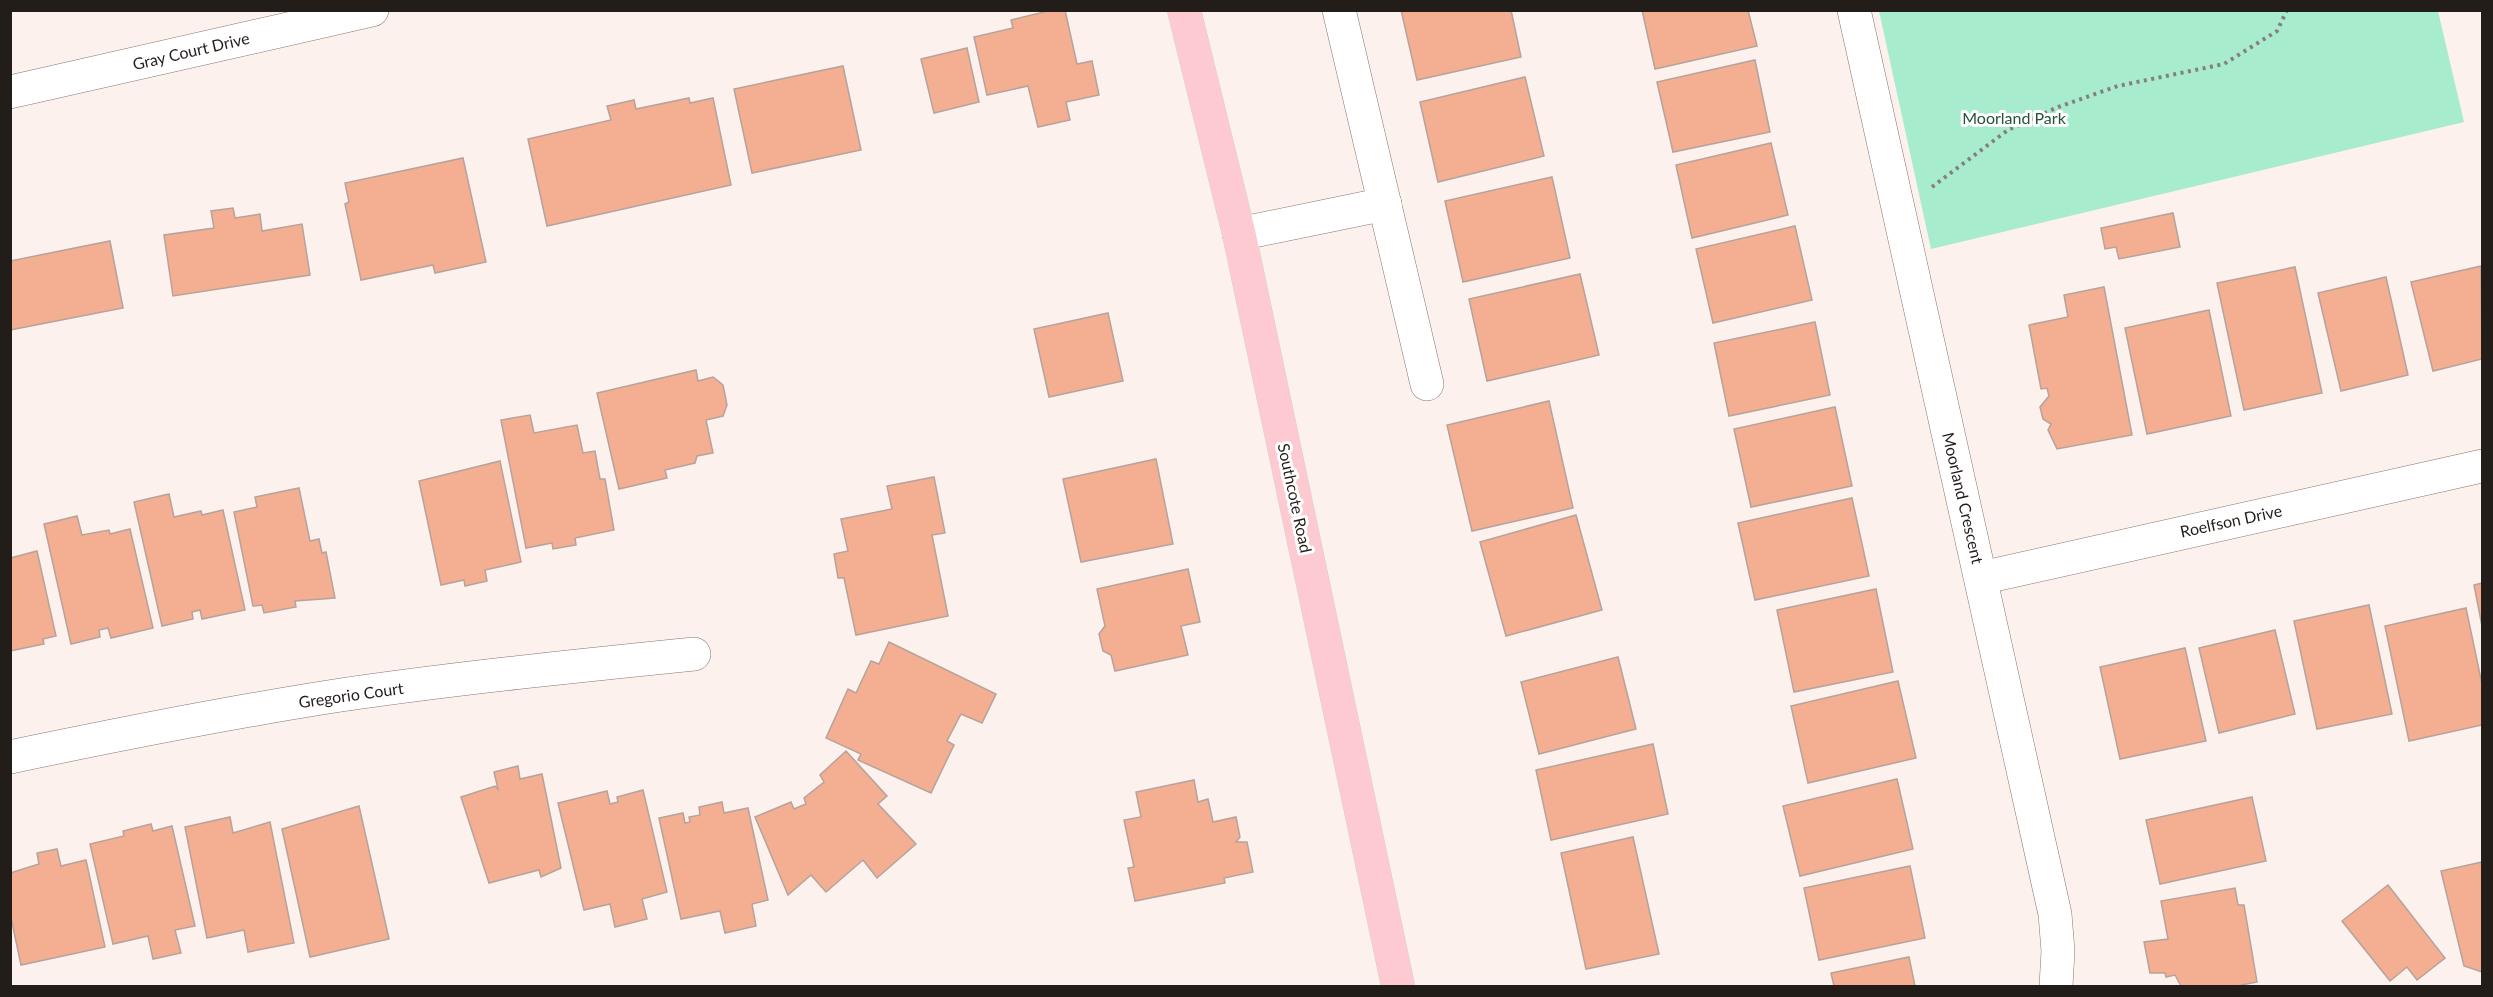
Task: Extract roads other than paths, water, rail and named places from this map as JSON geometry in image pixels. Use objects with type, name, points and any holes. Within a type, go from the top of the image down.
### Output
[{"type":"main road","name":"Southcote Road","points":[[1184,10],[1239,234],[1398,987]]},
{"type":"street","name":"Gray Court Drive","points":[[10,92],[372,10]]},
{"type":"street","points":[[1339,10],[1427,384]]},
{"type":"street","name":"Moorland Crescent","points":[[1854,10],[2055,914],[2058,951],[2056,987]]},
{"type":"street","points":[[1239,234],[1385,204]]},
{"type":"street","name":"Roelfson Drive","points":[[1981,578],[2482,466]]},
{"type":"street","name":"Gregorio Court","points":[[10,757],[151,728],[341,696],[534,670],[694,654]]},
{"type":"park label","name":"Moorland Park","points":[[2014,118]]}]
